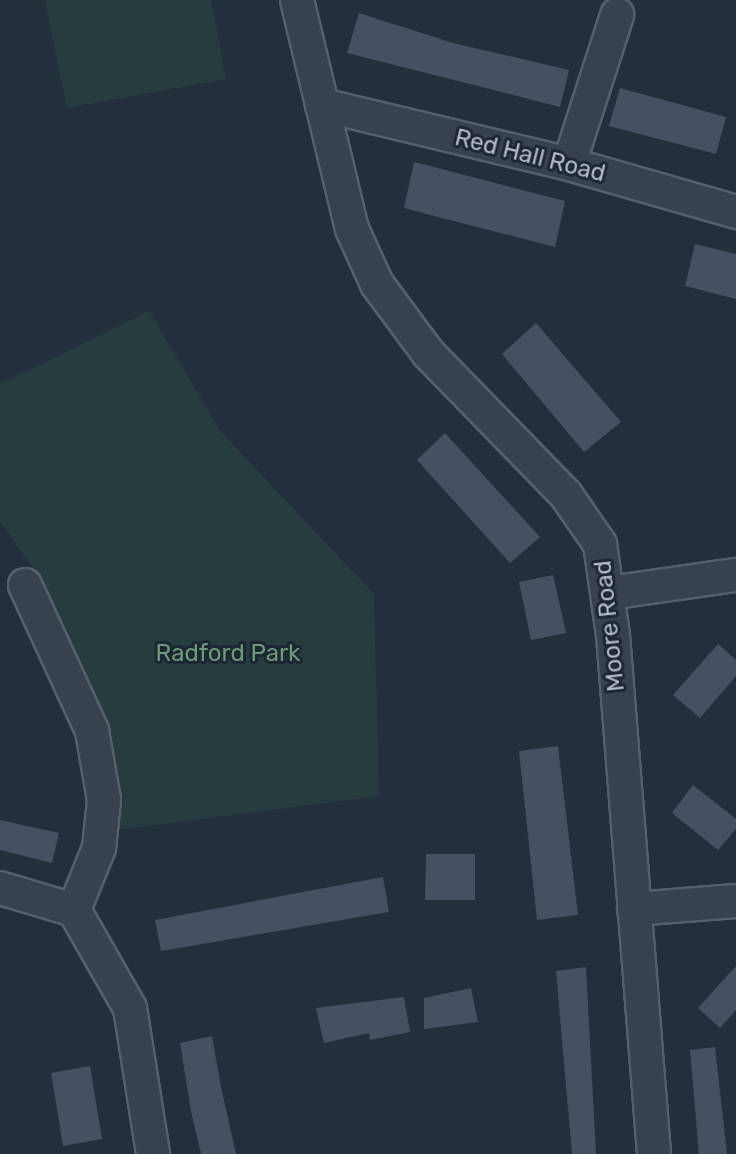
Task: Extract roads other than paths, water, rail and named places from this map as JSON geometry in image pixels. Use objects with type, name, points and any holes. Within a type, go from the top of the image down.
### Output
[{"type":"street","name":"Moore Road","points":[[297,0],[352,229],[377,284],[428,353],[566,495],[600,544],[609,593],[654,1154]]},
{"type":"street","points":[[569,164],[617,15]]},
{"type":"street","name":"Red Hall Road","points":[[322,105],[569,164],[736,212]]},
{"type":"street","points":[[609,593],[736,575]]},
{"type":"street","points":[[25,585],[92,731],[104,800],[99,848],[74,910]]},
{"type":"street","points":[[0,888],[74,910],[130,1008],[153,1154]]},
{"type":"street","points":[[634,909],[736,901]]},
{"type":"park label","name":"Radford Park","points":[[228,654]]}]
